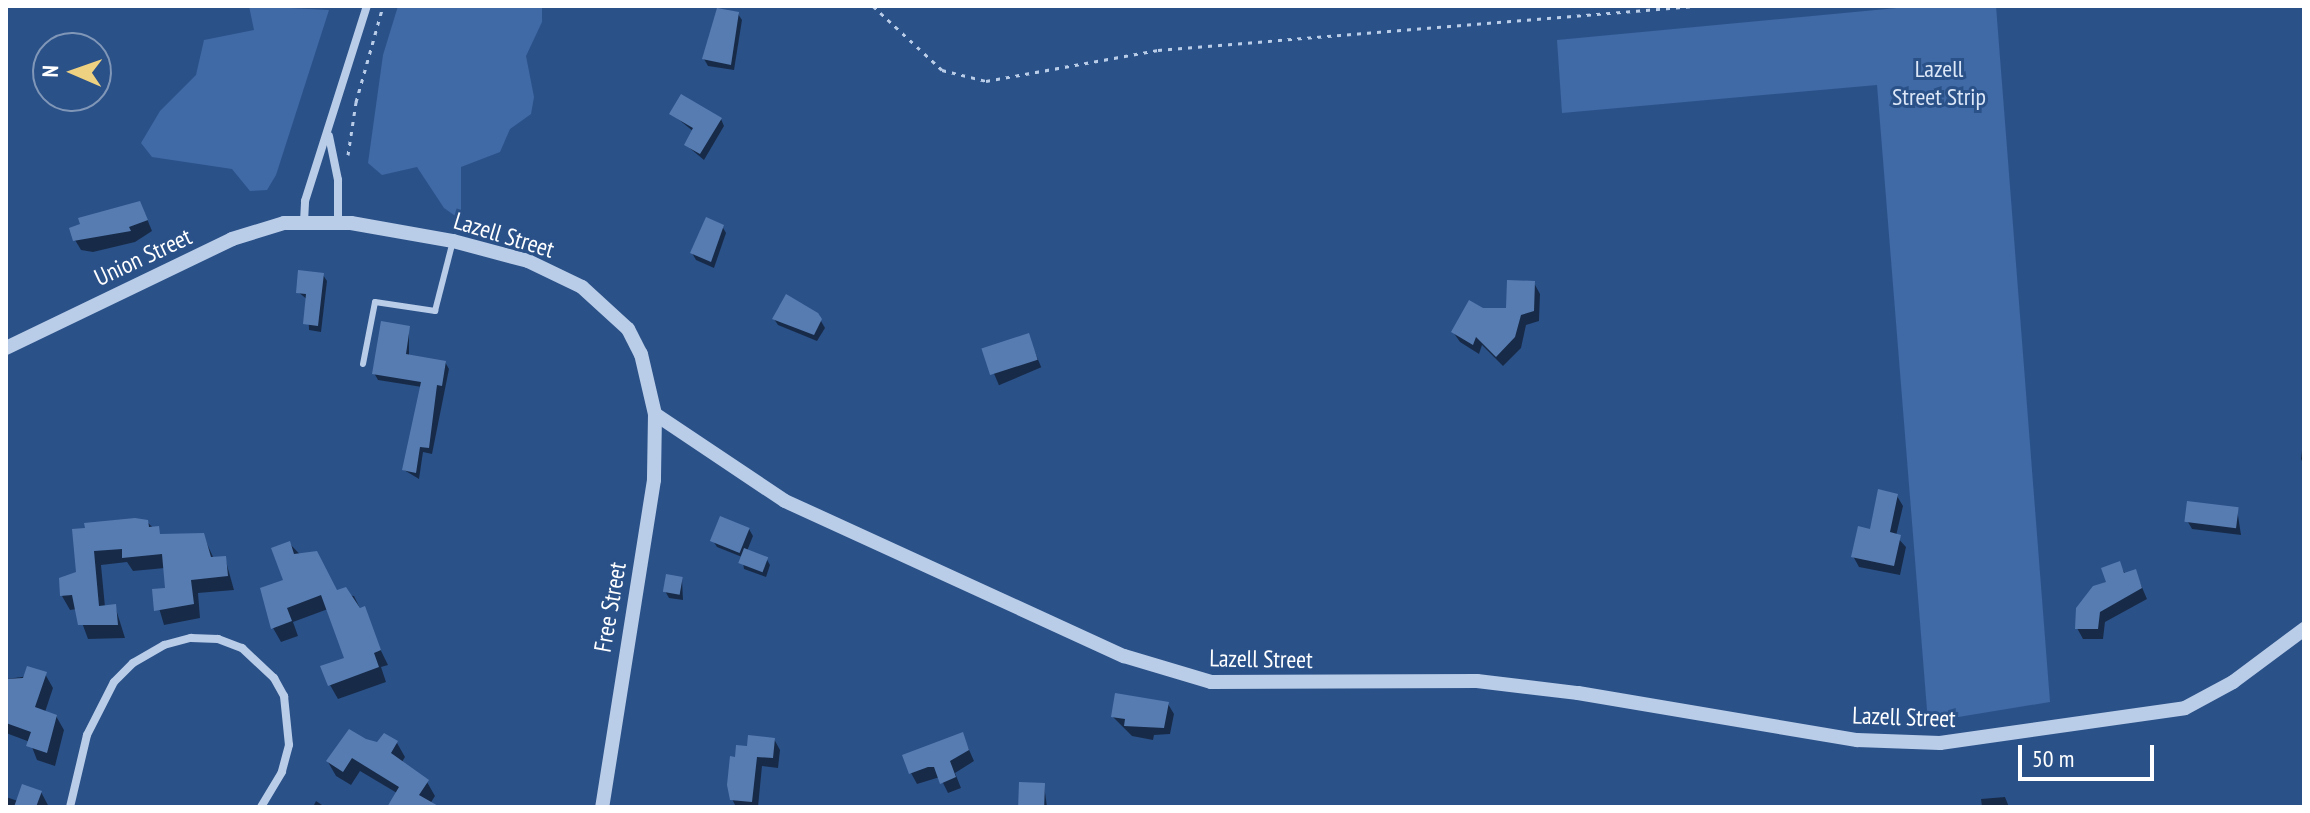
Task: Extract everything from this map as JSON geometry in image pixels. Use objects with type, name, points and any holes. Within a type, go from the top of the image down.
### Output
[{"type":"street","points":[[304,222],[313,176],[329,136],[367,6]]},
{"type":"street","points":[[329,136],[338,180],[338,222]]},
{"type":"street","name":"Union Street","points":[[6,348],[232,239],[304,222],[338,222]]},
{"type":"street","name":"Lazell Street","points":[[338,222],[453,241],[550,270],[611,311],[641,354],[655,414],[785,501],[1124,656],[1211,682],[1477,681],[1566,691],[1857,740],[1940,743],[2185,708],[2211,696],[2304,629]]},
{"type":"street","name":"Free Street","points":[[602,807],[654,480],[655,414]]},
{"type":"street","points":[[70,807],[87,735],[114,682],[133,663],[164,645],[191,638],[218,639],[242,648],[274,678],[284,696],[289,745],[282,772],[261,807]]},
{"type":"lane","points":[[363,364],[375,302],[435,311],[453,241]]},
{"type":"path","points":[[347,169],[350,129],[383,6]]},
{"type":"path","points":[[873,6],[942,70],[986,81],[1158,50],[1694,6]]},
{"type":"green space","points":[[249,6],[329,10],[276,175],[267,190],[250,191],[232,169],[152,157],[141,143],[160,111],[196,75],[204,40],[254,30]]},
{"type":"green space","points":[[398,6],[542,6],[542,22],[526,56],[534,97],[531,114],[510,129],[500,152],[461,167],[461,220],[444,208],[417,167],[382,175],[368,163],[383,55]]},
{"type":"green space","name":"Lazell Street Strip","points":[[1918,6],[1996,6],[2050,702],[1928,722],[1877,85],[1562,113],[1557,40]]},
{"type":"building","points":[[717,8],[739,12],[731,65],[702,59]]},
{"type":"building","points":[[681,94],[722,118],[700,154],[684,145],[693,128],[669,114]]},
{"type":"building","points":[[140,201],[148,220],[129,227],[131,231],[73,241],[69,228],[80,224],[78,218]]},
{"type":"building","points":[[706,217],[724,225],[711,262],[690,253]]},
{"type":"building","points":[[298,270],[324,273],[318,326],[303,324],[306,294],[296,293]]},
{"type":"building","points":[[1507,280],[1535,281],[1534,311],[1521,315],[1515,337],[1496,357],[1476,337],[1473,345],[1451,332],[1469,300],[1483,308],[1506,308]]},
{"type":"building","points":[[786,294],[818,313],[822,319],[814,335],[772,319]]},
{"type":"building","points":[[381,321],[410,326],[406,354],[446,361],[442,386],[437,385],[429,448],[420,447],[416,473],[402,470],[421,382],[372,374]]},
{"type":"building","points":[[1029,333],[1038,360],[990,375],[981,348]]},
{"type":"building","points":[[1878,489],[1898,494],[1890,532],[1901,535],[1894,566],[1851,557],[1858,526],[1870,529]]},
{"type":"building","points":[[2187,501],[2239,507],[2236,528],[2184,522]]},
{"type":"building","points":[[720,516],[750,528],[740,553],[710,541]]},
{"type":"building","points":[[135,518],[148,520],[149,527],[159,526],[160,534],[204,533],[211,557],[226,556],[228,576],[191,580],[194,604],[154,611],[152,589],[165,588],[162,554],[122,558],[122,549],[94,551],[99,606],[116,604],[118,625],[78,625],[72,595],[60,596],[59,578],[76,572],[72,529],[85,528],[84,523]]},
{"type":"building","points":[[290,541],[294,554],[317,551],[337,590],[346,587],[360,608],[365,606],[381,650],[374,653],[379,667],[328,686],[320,666],[344,658],[321,595],[287,608],[292,621],[271,629],[260,588],[283,580],[271,548]]},
{"type":"building","points":[[744,548],[768,557],[763,572],[738,563]]},
{"type":"building","points":[[2120,561],[2124,573],[2136,569],[2142,588],[2100,612],[2098,629],[2075,629],[2076,608],[2093,586],[2106,582],[2101,568]]},
{"type":"building","points":[[666,574],[683,577],[680,595],[663,592]]},
{"type":"building","points":[[27,666],[47,672],[35,707],[57,715],[47,753],[26,746],[31,732],[6,723],[6,679],[23,678]]},
{"type":"building","points":[[1115,693],[1169,702],[1164,728],[1124,726],[1125,719],[1111,717]]},
{"type":"building","points":[[349,729],[377,742],[384,733],[398,741],[391,753],[429,780],[419,795],[440,807],[387,807],[399,787],[352,758],[343,772],[326,761]]},
{"type":"building","points":[[963,732],[969,750],[950,761],[956,777],[940,784],[934,767],[909,774],[902,755]]},
{"type":"building","points":[[748,735],[775,738],[773,758],[757,757],[752,802],[730,800],[727,785],[730,756],[735,757],[736,745],[747,746]]},
{"type":"building","points":[[1019,782],[1045,783],[1044,807],[1018,807]]},
{"type":"building","points":[[22,784],[42,791],[36,807],[14,807]]}]
